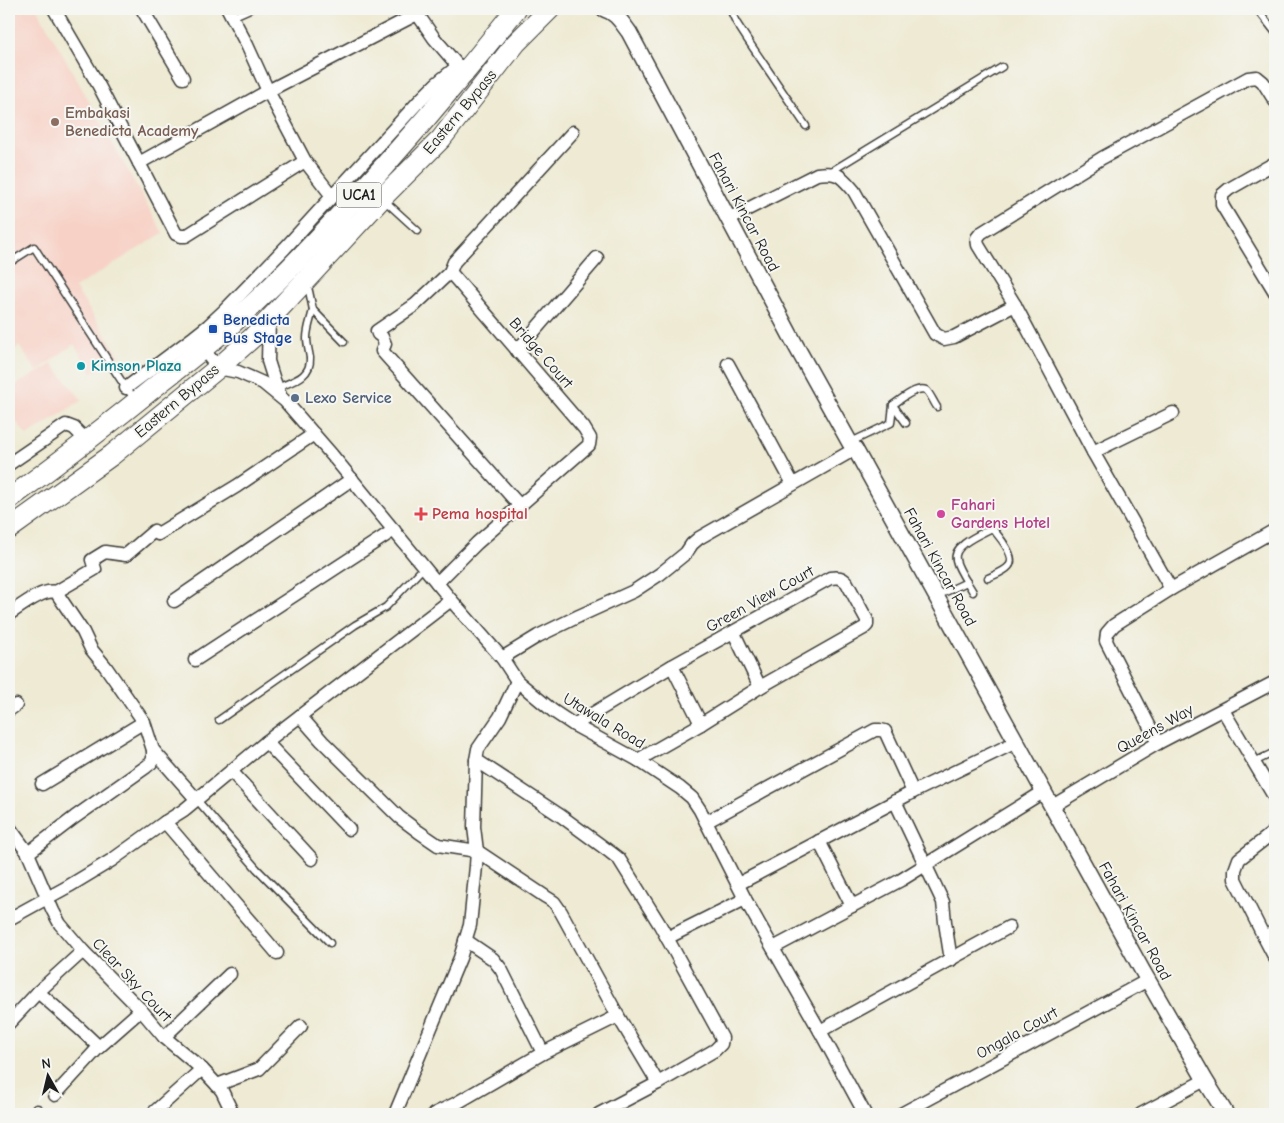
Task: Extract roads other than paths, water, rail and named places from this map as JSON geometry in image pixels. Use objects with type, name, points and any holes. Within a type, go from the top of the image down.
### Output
[{"type":"main road","name":"Eastern Bypass","points":[[9,498],[87,441],[132,395],[203,349],[271,288],[298,260],[374,165],[516,9]]},
{"type":"main road","name":"Eastern Bypass","points":[[9,530],[112,455],[252,338],[382,198],[441,139],[516,43],[550,9]]},
{"type":"street","points":[[54,9],[99,86],[176,234],[186,236],[305,161]]},
{"type":"street","points":[[142,9],[183,78]]},
{"type":"street","name":"Fahari Kincar Road","points":[[604,9],[610,10],[629,32],[796,346],[1051,807],[1226,1114]]},
{"type":"street","points":[[138,162],[415,12],[434,38],[464,66]]},
{"type":"street","points":[[230,13],[305,161],[332,196]]},
{"type":"street","points":[[1171,589],[1093,452],[1015,305],[978,246],[977,238],[981,233],[1102,158],[1248,78],[1257,78],[1263,82],[1275,101]]},
{"type":"street","points":[[520,506],[382,351],[385,344],[382,336],[377,331],[415,305],[450,272],[454,262],[573,132]]},
{"type":"street","points":[[1275,163],[1229,189],[1222,195],[1222,204],[1275,292]]},
{"type":"street","points":[[132,395],[224,311],[332,196],[374,165]]},
{"type":"street","points":[[728,219],[817,174],[830,172],[841,176],[854,191],[935,334],[944,339],[954,337],[1015,305]]},
{"type":"street","points":[[517,350],[597,258]]},
{"type":"street","name":"Bridge Court","points":[[437,583],[477,544],[589,445],[590,438],[584,428],[450,272]]},
{"type":"street","points":[[269,319],[268,361],[279,393]]},
{"type":"street","points":[[203,349],[218,368]]},
{"type":"street","points":[[728,364],[793,484]]},
{"type":"street","name":"Utawala Road","points":[[218,368],[238,372],[263,383],[279,393],[502,658],[517,681],[574,726],[638,760],[692,798],[745,899],[820,1031],[862,1113]]},
{"type":"street","points":[[1093,452],[1173,413]]},
{"type":"street","points":[[9,464],[66,425],[74,428],[87,441]]},
{"type":"street","points":[[56,592],[95,569],[92,560],[105,552],[126,555],[154,531],[158,534],[236,486],[314,434]]},
{"type":"street","points":[[502,658],[538,636],[634,591],[660,574],[686,553],[699,538],[793,484],[852,446]]},
{"type":"street","points":[[174,601],[352,479]]},
{"type":"street","points":[[195,660],[394,530]]},
{"type":"street","points":[[1158,744],[1106,641],[1107,633],[1114,626],[1171,589],[1275,530]]},
{"type":"street","name":"Green View Court","points":[[574,726],[672,666],[830,578],[837,577],[847,583],[868,620],[864,628],[760,687],[638,760]]},
{"type":"street","points":[[9,614],[41,594],[51,590],[56,592],[91,649],[144,722],[153,750],[151,763],[28,853]]},
{"type":"street","points":[[9,919],[112,860],[164,822],[184,810],[266,742],[452,600]]},
{"type":"street","points":[[734,633],[760,687]]},
{"type":"street","points":[[672,666],[701,724]]},
{"type":"street","points":[[395,1114],[460,958],[470,925],[477,851],[474,827],[478,748],[500,717],[517,681]]},
{"type":"street","name":"Queens Way","points":[[1051,807],[1158,744],[1275,682]]},
{"type":"street","points":[[1223,710],[1275,798]]},
{"type":"street","points":[[300,716],[322,741],[399,817],[418,832],[438,845],[477,851],[554,902],[658,1083]]},
{"type":"street","points":[[42,784],[144,722]]},
{"type":"street","points":[[706,822],[875,730],[885,731],[913,792]]},
{"type":"street","points":[[266,742],[349,830]]},
{"type":"street","points":[[738,884],[895,801],[1016,742]]},
{"type":"street","points":[[153,750],[197,800]]},
{"type":"street","points":[[476,760],[561,816],[618,859],[667,938],[722,1038],[721,1044],[715,1050],[600,1114]]},
{"type":"street","points":[[231,771],[312,859]]},
{"type":"street","points":[[773,948],[901,880],[1043,792]]},
{"type":"street","points":[[895,801],[943,902],[951,960]]},
{"type":"street","points":[[164,822],[277,953]]},
{"type":"street","name":"Clear Sky Court","points":[[9,827],[28,853],[60,924],[164,1037],[202,1069],[217,1085],[233,1114]]},
{"type":"street","points":[[1275,831],[1239,859],[1235,870],[1235,879],[1275,958]]},
{"type":"street","points":[[819,841],[852,906]]},
{"type":"street","points":[[667,938],[745,899]]},
{"type":"street","points":[[820,1031],[1009,927]]},
{"type":"street","points":[[1264,937],[1275,931]]},
{"type":"street","points":[[465,940],[493,959],[501,969],[543,1053]]},
{"type":"street","points":[[9,1023],[38,992],[83,951]]},
{"type":"street","points":[[164,1037],[230,974]]},
{"type":"street","name":"Ongala Court","points":[[902,1114],[1148,980]]},
{"type":"street","points":[[38,992],[99,1047]]},
{"type":"street","points":[[55,1095],[99,1047],[141,1010]]},
{"type":"street","points":[[434,1114],[455,1104],[543,1053],[618,1016]]},
{"type":"street","points":[[217,1085],[259,1069],[301,1026]]},
{"type":"street","points":[[152,1114],[202,1069]]},
{"type":"street","points":[[1141,1114],[1205,1080]]},
{"type":"lane","points":[[230,13],[250,9]]},
{"type":"lane","points":[[730,9],[747,39],[806,126]]},
{"type":"lane","points":[[1257,9],[1274,30]]},
{"type":"lane","points":[[830,172],[1002,68]]},
{"type":"lane","points":[[382,198],[418,231]]},
{"type":"lane","points":[[9,263],[34,247],[132,395]]},
{"type":"lane","points":[[279,393],[305,375],[310,368],[307,336],[312,310],[309,291],[304,281]]},
{"type":"lane","points":[[312,310],[344,342]]},
{"type":"lane","points":[[852,446],[891,423],[893,406],[912,392],[922,390],[928,392],[937,407]]},
{"type":"lane","points":[[893,406],[906,423]]},
{"type":"lane","points":[[973,592],[955,558],[964,543],[992,528],[1003,542],[1011,563],[988,578]]},
{"type":"lane","points":[[219,720],[355,625],[386,607],[424,567]]},
{"type":"lane","points":[[936,596],[968,582]]},
{"type":"lane","points":[[1254,762],[1275,752]]},
{"type":"lane","points":[[197,800],[257,869],[330,943]]},
{"type":"place","name":"Embakasi Benedicta Academy","points":[[55,122]]},
{"type":"place","name":"Benedicta Bus Stage","points":[[213,329]]},
{"type":"place","name":"Kimson Plaza","points":[[81,366]]},
{"type":"place","name":"Lexo Service","points":[[295,398]]},
{"type":"place","name":"Pema hospital","points":[[421,514]]},
{"type":"place","name":"Fahari Gardens Hotel","points":[[941,514]]}]
